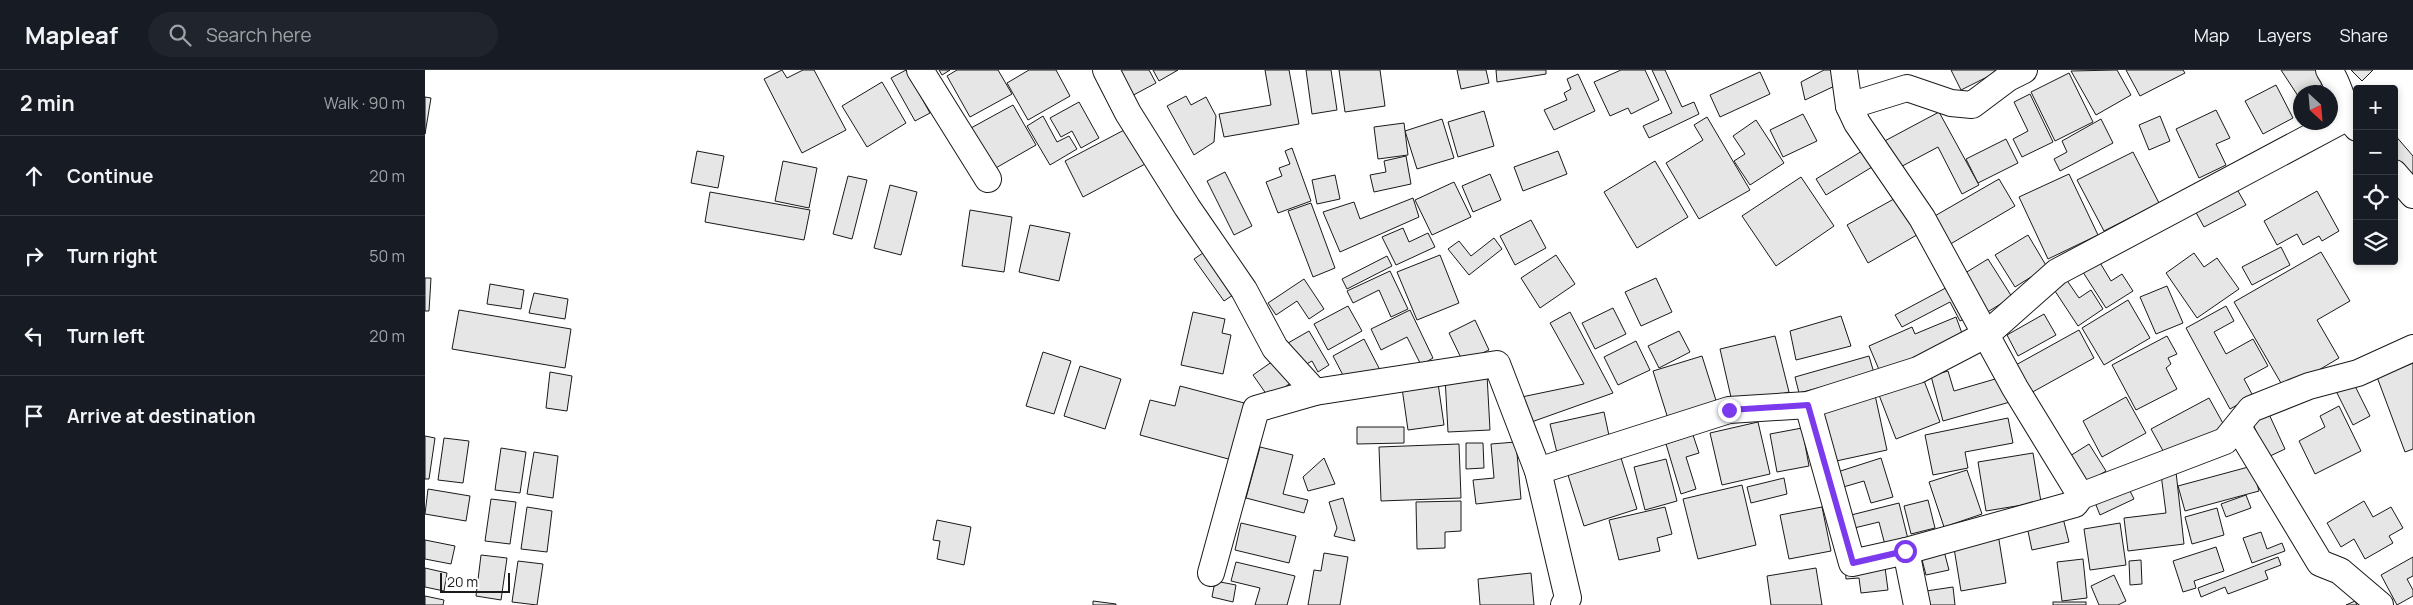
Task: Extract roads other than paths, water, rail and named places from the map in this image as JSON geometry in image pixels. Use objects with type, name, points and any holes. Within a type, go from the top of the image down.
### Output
[{"type":"street","points":[[919,70],[988,179]]},
{"type":"street","points":[[1106,70],[1128,113],[1177,191],[1244,290],[1275,348],[1315,392]]},
{"type":"street","points":[[1844,70],[1849,106],[1857,123],[1922,218],[2015,388],[2081,496]]},
{"type":"street","points":[[1849,106],[1907,88],[1951,103],[1972,105],[2008,78],[2024,70]]},
{"type":"street","points":[[1538,471],[1729,410],[1808,405],[1918,370],[1987,334],[2057,272],[2352,123],[2337,82],[2329,70]]},
{"type":"street","points":[[2396,175],[2413,195]]},
{"type":"street","points":[[1808,405],[1853,563],[1905,551],[2075,504],[2081,496],[2225,441],[2251,409],[2309,386],[2358,372],[2413,348]]},
{"type":"street","points":[[1211,573],[1256,409],[1315,392],[1497,364],[1538,471],[1568,598],[1564,605]]},
{"type":"street","points":[[2238,427],[2320,564],[2340,571],[2380,605]]},
{"type":"street","points":[[1905,551],[1917,605]]}]
